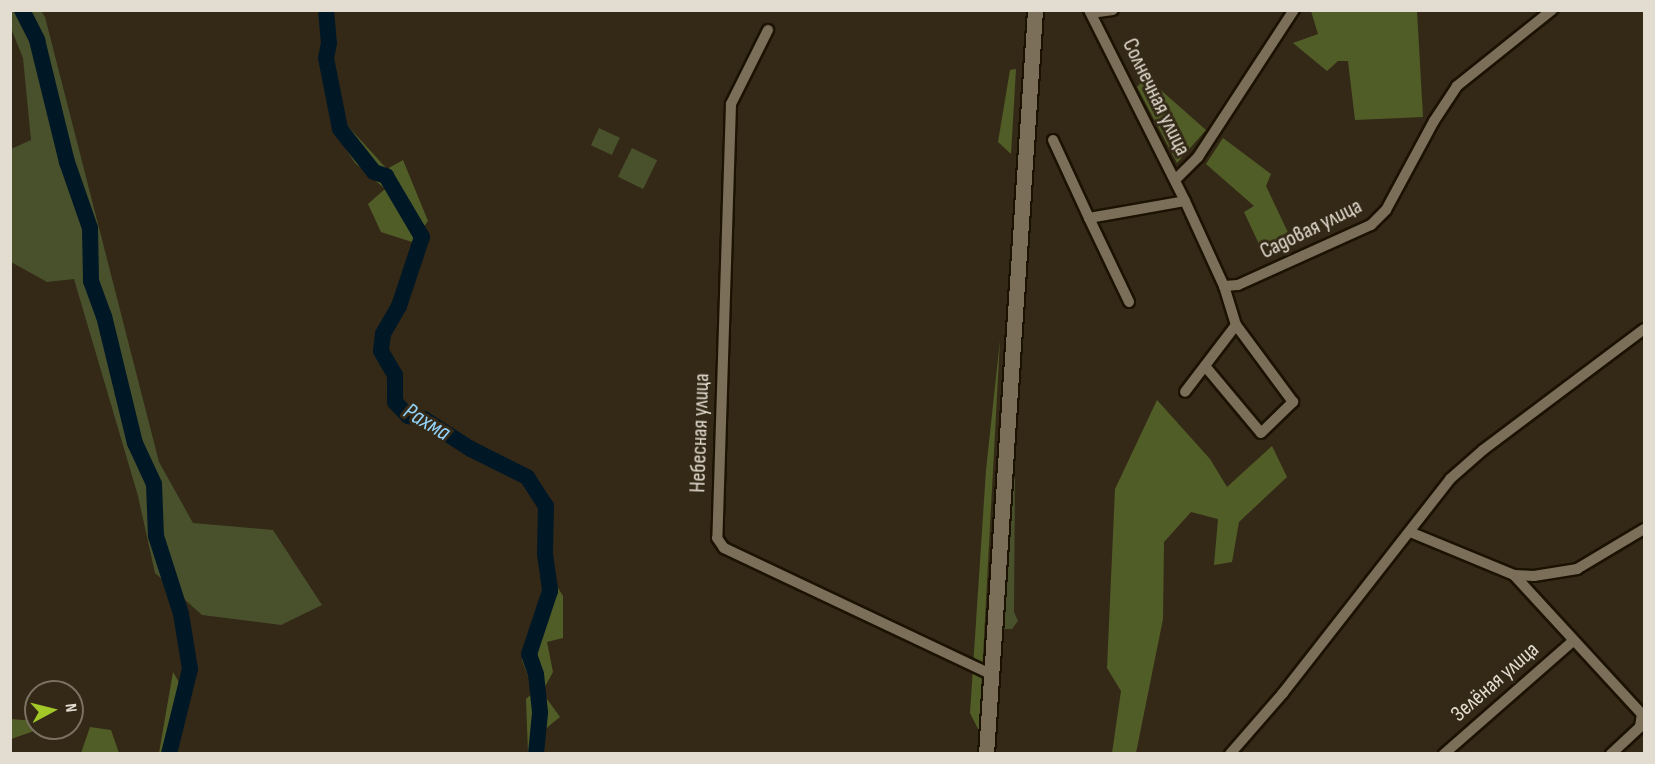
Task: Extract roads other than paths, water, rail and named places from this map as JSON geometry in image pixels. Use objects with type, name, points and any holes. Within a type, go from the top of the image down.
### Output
[{"type":"street","points":[[986,753],[1035,10]]},
{"type":"street","points":[[1090,12],[1113,10]]},
{"type":"street","points":[[1176,180],[1198,157],[1294,10]]},
{"type":"street","name":"Садовая улица","points":[[1224,286],[1238,285],[1371,225],[1386,210],[1434,121],[1457,86],[1552,10]]},
{"type":"street","name":"Солнечная улица","points":[[1090,12],[1176,180],[1224,286],[1236,325],[1293,402],[1261,433],[1205,366]]},
{"type":"street","name":"Небесная улица","points":[[768,30],[731,104],[717,538],[724,548],[991,674]]},
{"type":"street","points":[[1053,140],[1129,302]]},
{"type":"street","points":[[1089,218],[1185,201]]},
{"type":"street","points":[[1185,392],[1236,325]]},
{"type":"street","points":[[1230,753],[1283,693],[1450,479],[1483,450],[1644,329]]},
{"type":"street","points":[[1514,575],[1577,569],[1644,529]]},
{"type":"street","points":[[1410,532],[1514,575],[1642,714],[1640,727],[1611,753]]},
{"type":"street","name":"Зелёная улица","points":[[1444,753],[1573,641]]},
{"type":"waterway","points":[[22,10],[37,40],[67,162],[90,228],[91,281],[104,316],[135,443],[154,484],[156,536],[181,614],[190,669],[169,754]]},
{"type":"waterway","name":"Рахма","points":[[326,10],[329,43],[326,58],[340,129],[374,172],[386,176],[422,237],[399,306],[383,334],[381,351],[395,375],[395,402],[408,416],[424,419],[471,449],[527,477],[546,506],[545,554],[550,591],[529,654],[536,674],[540,713],[536,754]]}]
